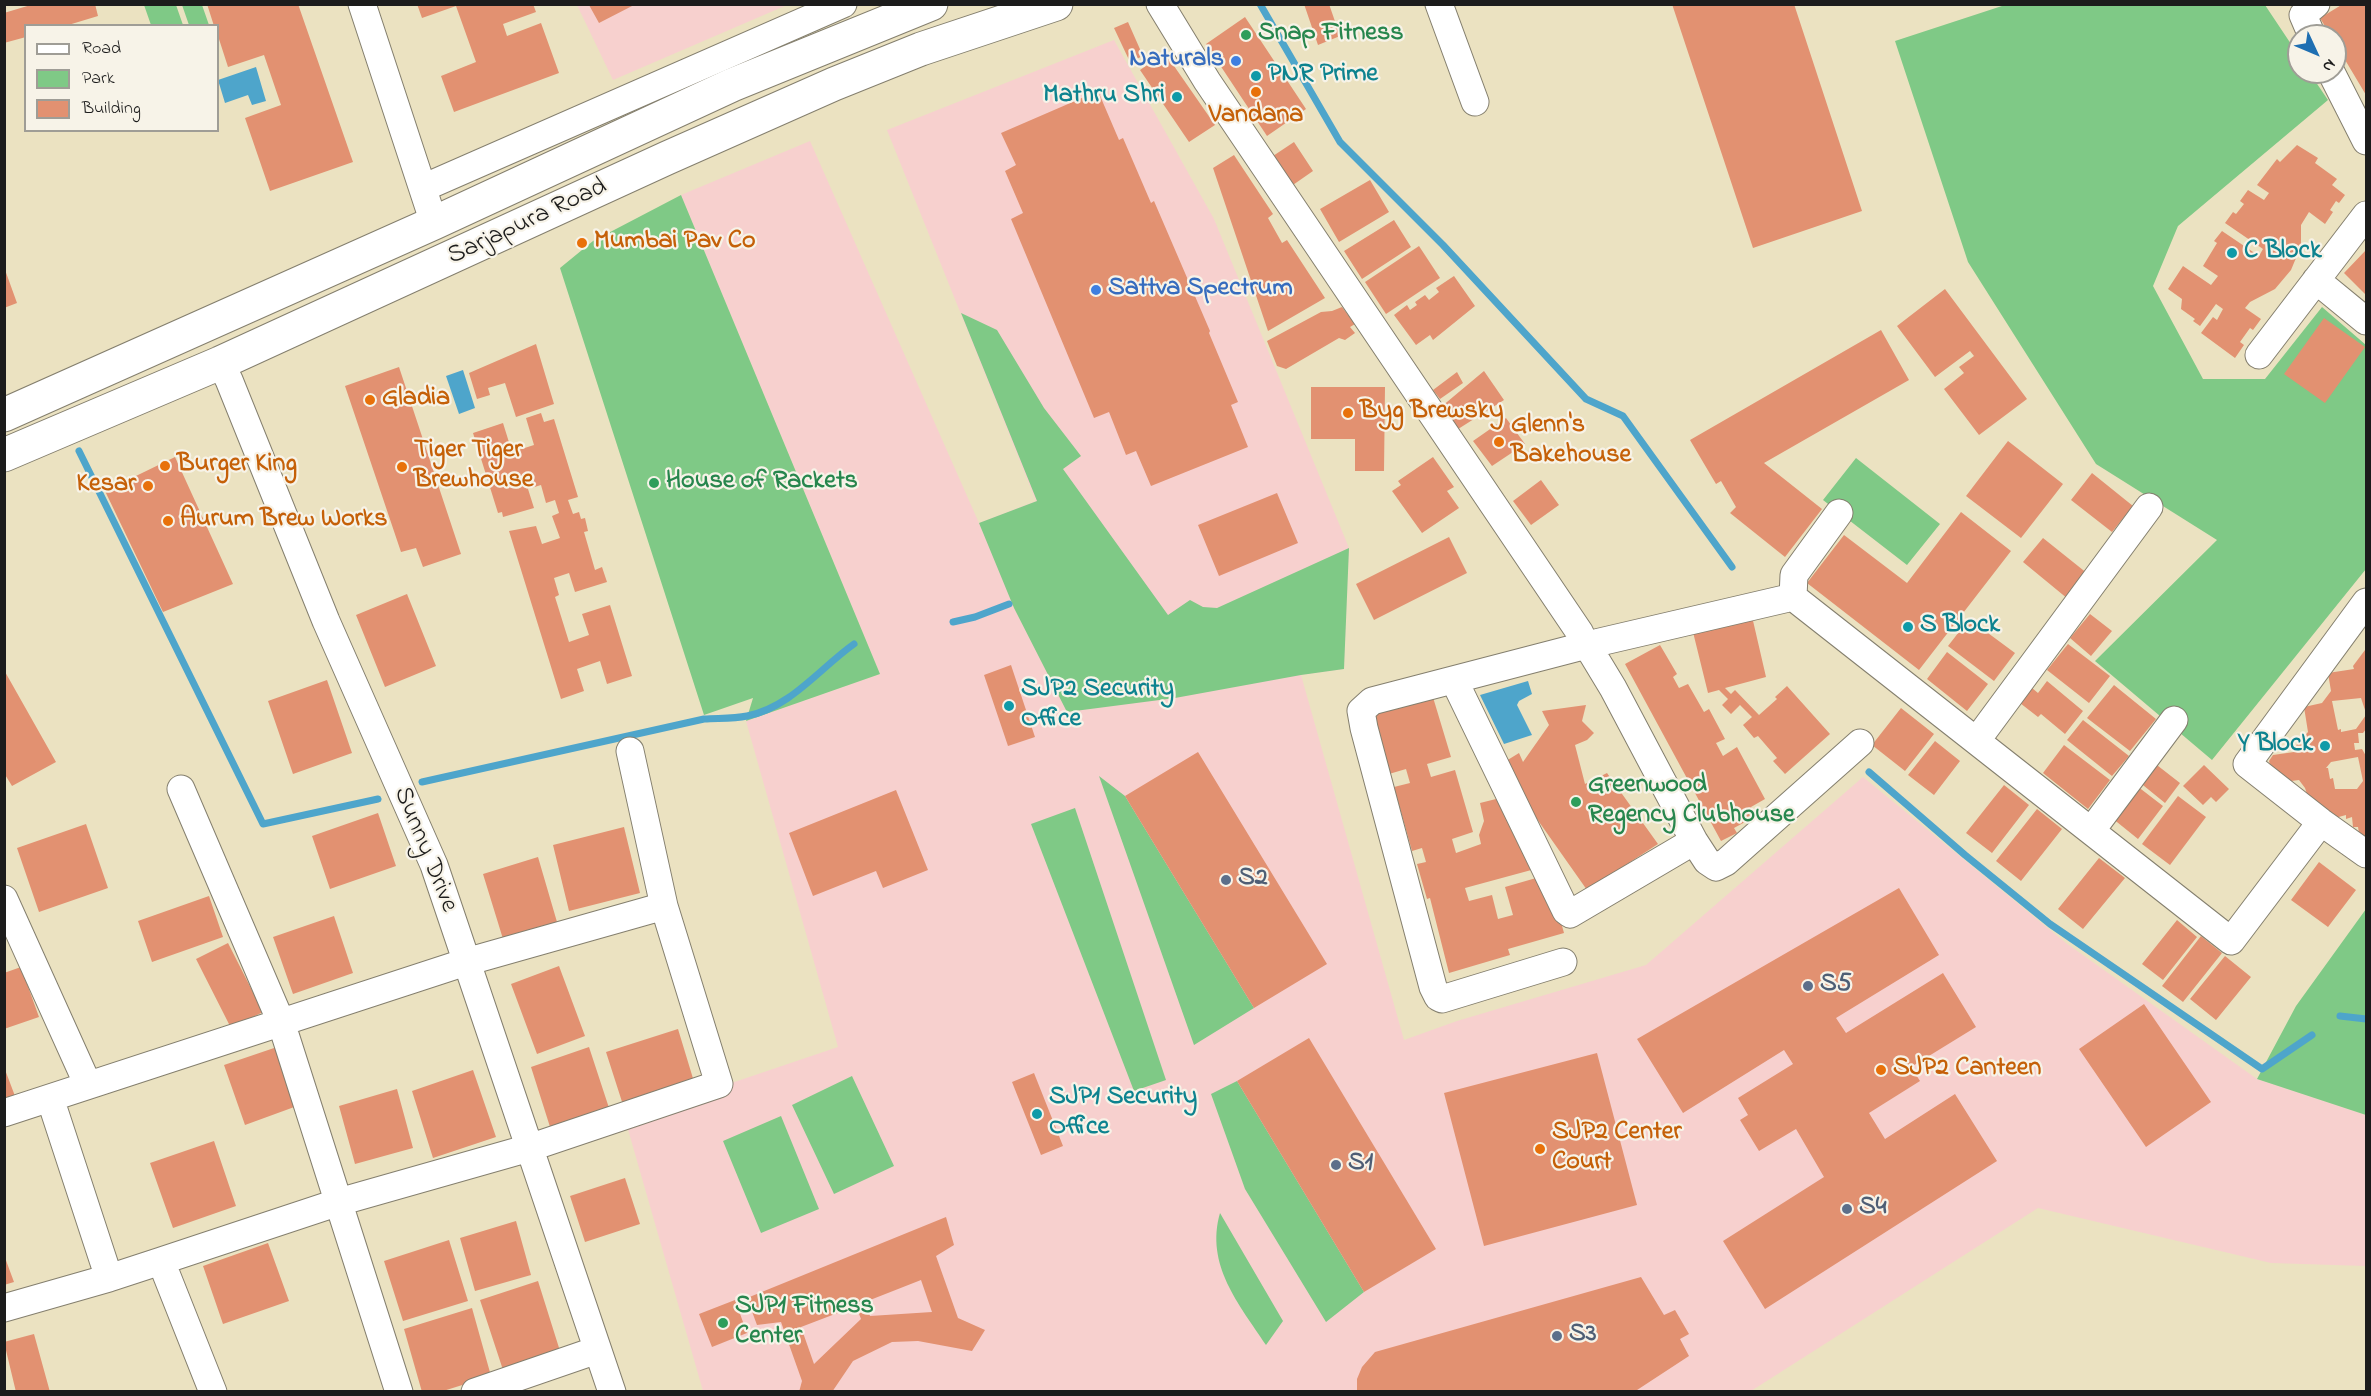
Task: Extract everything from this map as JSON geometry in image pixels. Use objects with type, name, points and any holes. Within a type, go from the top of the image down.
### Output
[{"type":"main road","name":"Sarjapura Road","points":[[4,415],[101,374],[434,224],[732,85],[932,4]]},
{"type":"main road","name":"Sarjapura Road","points":[[4,455],[220,363],[834,84],[921,49],[1056,4]]},
{"type":"main road","points":[[732,85],[747,123]]},
{"type":"main road","points":[[703,99],[717,136]]},
{"type":"street","points":[[362,4],[434,224]]},
{"type":"street","points":[[423,188],[843,4]]},
{"type":"street","points":[[1160,4],[1221,101],[1583,639],[1613,688],[1694,841],[1707,861],[1716,867],[1726,862],[1860,743]]},
{"type":"street","points":[[1440,4],[1475,102]]},
{"type":"street","points":[[2307,24],[2303,15],[2316,4]]},
{"type":"street","points":[[2337,84],[2367,141]]},
{"type":"street","points":[[2259,356],[2367,215]]},
{"type":"street","points":[[2316,280],[2367,321]]},
{"type":"street","name":"Sunny Drive","points":[[220,363],[229,380],[326,621],[434,865],[612,1392]]},
{"type":"street","points":[[1977,740],[2149,507]]},
{"type":"street","points":[[1793,597],[1794,575],[1839,513]]},
{"type":"street","points":[[1563,962],[1442,999],[1438,997],[1433,987],[1361,711],[1372,701],[1454,680],[1583,639],[1793,597],[2231,941],[2321,822]]},
{"type":"street","points":[[2367,602],[2247,764],[2321,822],[2367,854]]},
{"type":"street","points":[[1454,680],[1567,913],[1572,914],[1694,841]]},
{"type":"street","points":[[2091,831],[2174,720]]},
{"type":"street","points":[[4,1308],[109,1278],[339,1202],[529,1148],[719,1084],[664,906],[630,751]]},
{"type":"street","points":[[182,789],[281,1022],[399,1392]]},
{"type":"street","points":[[4,899],[13,942],[88,1085]]},
{"type":"street","points":[[4,1113],[466,962],[664,906]]},
{"type":"street","points":[[50,1098],[109,1278]]},
{"type":"street","points":[[160,1261],[213,1392]]},
{"type":"street","points":[[475,1392],[597,1350]]},
{"type":"shaded area","points":[[577,5],[787,5],[613,80]]},
{"type":"shaded area","points":[[1114,40],[1214,219],[1349,548],[1344,669],[1301,675],[1404,1040],[1457,1021],[1646,965],[1863,777],[2066,943],[2257,1079],[2366,1115],[2366,1266],[2271,1263],[2038,1208],[1751,1391],[703,1391],[625,1119],[838,1047],[746,721],[880,674],[681,195],[810,141],[979,523],[1036,501],[887,130]]},
{"type":"green space","points":[[144,5],[176,5],[183,24],[151,24]]},
{"type":"green space","points":[[182,5],[202,5],[209,24],[189,24]]},
{"type":"green space","points":[[2005,5],[2265,5],[2287,38],[2287,84],[2317,84],[2328,100],[2178,226],[2153,286],[2203,379],[2265,379],[2322,307],[2366,345],[2366,569],[2212,760],[2095,661],[2217,540],[2096,464],[1968,262],[1895,41]]},
{"type":"green space","points":[[681,195],[880,674],[746,721],[753,698],[704,715],[560,268],[593,241]]},
{"type":"green space","points":[[961,313],[997,330],[1044,408],[1081,456],[1063,469],[1168,615],[1190,600],[1203,607],[1217,608],[1349,548],[1344,669],[1175,698],[1067,712],[1014,608],[979,523],[1037,501]]},
{"type":"green space","points":[[1856,458],[1940,524],[1907,565],[1823,500]]},
{"type":"green space","points":[[1099,776],[1125,796],[1254,1008],[1194,1045]]},
{"type":"green space","points":[[1075,808],[1166,1080],[1134,1091],[1031,824]]},
{"type":"green space","points":[[2366,909],[2366,1115],[2257,1079],[2296,1006]]},
{"type":"green space","points":[[852,1076],[894,1166],[834,1194],[792,1105]]},
{"type":"green space","points":[[1237,1081],[1364,1292],[1326,1322],[1245,1189],[1211,1094]]},
{"type":"green space","points":[[781,1116],[819,1209],[761,1233],[723,1141]]},
{"type":"green space","points":[[1220,1213],[1283,1321],[1266,1345],[1236,1299],[1221,1267],[1217,1250]]},
{"type":"water","points":[[256,67],[266,101],[252,105],[248,95],[225,103],[219,80]]},
{"type":"water","points":[[463,370],[475,408],[459,414],[446,376]]},
{"type":"water","points":[[1528,681],[1532,694],[1519,701],[1517,705],[1532,735],[1504,744],[1480,695]]},
{"type":"building","points":[[34,4],[95,4],[98,16],[72,24],[24,24],[24,38],[4,43],[4,13]]},
{"type":"building","points":[[207,4],[298,4],[353,162],[270,191],[245,118],[281,105],[264,55],[228,67],[219,39],[219,24],[213,24]]},
{"type":"building","points":[[417,4],[533,4],[536,12],[503,24],[507,36],[541,23],[559,73],[454,112],[441,76],[476,62],[456,6],[422,18]]},
{"type":"building","points":[[1304,4],[1329,4],[1340,36],[1318,45]]},
{"type":"building","points":[[1672,4],[1794,4],[1862,211],[1753,248]]},
{"type":"building","points":[[2343,4],[2366,4],[2366,95],[2347,63],[2347,24],[2324,24],[2320,18]]},
{"type":"building","points":[[589,5],[634,5],[599,23]]},
{"type":"building","name":"PNR Prime","points":[[1245,17],[1306,109],[1267,136],[1206,44]]},
{"type":"building","points":[[1128,22],[1143,56],[1130,62],[1114,28]]},
{"type":"building","name":"Mathru Shri","points":[[1165,53],[1215,125],[1189,142],[1140,70]]},
{"type":"building","points":[[1098,91],[1119,140],[1123,138],[1151,203],[1154,201],[1210,331],[1238,402],[1231,405],[1248,447],[1151,486],[1136,451],[1126,455],[1109,412],[1094,418],[1011,219],[1023,213],[1005,171],[1016,165],[1001,133]]},
{"type":"building","points":[[1294,142],[1313,171],[1290,187],[1270,158]]},
{"type":"building","name":"C Block","points":[[2297,145],[2318,158],[2315,163],[2337,179],[2332,185],[2345,195],[2339,203],[2336,201],[2330,210],[2333,212],[2325,224],[2309,212],[2301,225],[2301,246],[2291,270],[2275,289],[2250,302],[2245,308],[2261,319],[2253,330],[2250,328],[2240,342],[2244,345],[2235,358],[2201,333],[2213,317],[2217,320],[2223,309],[2216,304],[2200,326],[2193,321],[2195,319],[2181,309],[2182,299],[2168,289],[2183,266],[2211,285],[2218,276],[2203,266],[2217,243],[2214,241],[2222,231],[2259,256],[2263,249],[2225,223],[2233,212],[2236,214],[2244,204],[2240,201],[2248,190],[2264,200],[2269,193],[2257,185],[2277,159],[2280,162]]},
{"type":"building","points":[[1234,155],[1273,214],[1268,218],[1282,243],[1287,240],[1325,298],[1268,331],[1213,168]]},
{"type":"building","points":[[1370,180],[1389,212],[1339,242],[1320,209]]},
{"type":"building","points":[[1394,220],[1411,247],[1362,279],[1344,251]]},
{"type":"building","points":[[1419,246],[1440,278],[1386,314],[1365,282]]},
{"type":"building","points":[[2366,250],[2366,295],[2344,273]]},
{"type":"building","points":[[4,267],[17,303],[4,308]]},
{"type":"building","points":[[1454,276],[1475,306],[1433,340],[1430,335],[1416,345],[1394,315],[1407,305],[1410,310],[1417,305],[1415,302],[1425,295],[1429,300],[1439,292],[1436,288]]},
{"type":"building","points":[[1945,289],[2027,399],[1979,435],[1944,389],[1964,373],[1959,367],[1974,356],[1970,351],[1935,377],[1897,326]]},
{"type":"building","points":[[1342,307],[1355,324],[1350,327],[1355,333],[1345,340],[1339,338],[1286,369],[1277,366],[1267,341],[1321,312]]},
{"type":"building","points":[[2324,318],[2365,347],[2325,403],[2284,374]]},
{"type":"building","points":[[1881,330],[1909,380],[1764,463],[1822,509],[1785,557],[1730,513],[1736,507],[1721,481],[1716,484],[1690,440]]},
{"type":"building","points":[[536,344],[554,404],[516,417],[505,383],[488,388],[490,395],[477,399],[469,373]]},
{"type":"building","name":"Tiger Tiger Brewhouse","points":[[399,367],[461,554],[423,567],[416,548],[401,552],[345,386]]},
{"type":"building","points":[[1484,371],[1504,400],[1455,431],[1441,407]]},
{"type":"building","points":[[1457,372],[1463,383],[1440,399],[1433,390]]},
{"type":"building","name":"Byg Brewsky","points":[[1311,387],[1385,387],[1384,471],[1355,471],[1355,439],[1311,439]]},
{"type":"building","points":[[541,413],[544,422],[554,419],[578,497],[568,500],[573,514],[579,512],[581,519],[585,518],[588,531],[584,532],[595,570],[602,567],[607,582],[575,592],[569,573],[554,578],[559,595],[555,597],[569,642],[589,635],[582,614],[610,605],[632,676],[607,684],[600,661],[577,669],[584,691],[561,699],[509,531],[536,526],[542,544],[560,538],[552,516],[559,513],[555,500],[546,503],[541,485],[528,489],[534,508],[503,517],[502,512],[498,513],[473,433],[503,423],[512,452],[534,445],[526,418]]},
{"type":"building","name":"Glenn's Bakehouse","points":[[1506,418],[1525,444],[1492,466],[1473,441]]},
{"type":"building","points":[[2008,441],[2063,484],[2021,538],[1966,496]]},
{"type":"building","points":[[175,457],[233,584],[163,612],[105,491]]},
{"type":"building","points":[[1433,457],[1454,487],[1447,491],[1459,508],[1422,533],[1392,491],[1401,485],[1398,481]]},
{"type":"building","points":[[2092,473],[2133,506],[2112,532],[2071,500]]},
{"type":"building","points":[[1541,480],[1559,505],[1531,525],[1513,501]]},
{"type":"building","points":[[1277,493],[1298,543],[1219,576],[1198,525]]},
{"type":"building","name":"S Block","points":[[1961,512],[2011,551],[1919,670],[1807,583],[1844,535],[1907,583]]},
{"type":"building","points":[[1449,537],[1467,573],[1374,620],[1356,584]]},
{"type":"building","points":[[2043,538],[2088,574],[2068,599],[2023,562]]},
{"type":"building","points":[[407,594],[436,666],[385,687],[356,615]]},
{"type":"building","points":[[1751,612],[1766,677],[1725,688],[1731,694],[1735,690],[1759,715],[1777,699],[1775,697],[1787,686],[1830,734],[1785,774],[1773,761],[1777,758],[1758,736],[1754,738],[1743,725],[1752,717],[1740,705],[1731,714],[1722,705],[1728,699],[1719,690],[1708,693],[1692,628]]},
{"type":"building","points":[[2090,614],[2112,631],[2091,656],[2070,638]]},
{"type":"building","points":[[1969,619],[2015,653],[1994,681],[1948,646]]},
{"type":"building","points":[[2068,644],[2110,676],[2089,703],[2047,670]]},
{"type":"building","points":[[1660,645],[1677,674],[1673,677],[1679,688],[1688,684],[1704,712],[1709,709],[1725,739],[1716,743],[1723,756],[1737,747],[1765,799],[1751,807],[1756,816],[1734,828],[1737,833],[1721,841],[1625,664]]},
{"type":"building","name":"Y Block","points":[[2366,650],[2366,713],[2361,698],[2332,701],[2338,730],[2341,729],[2341,732],[2356,729],[2366,715],[2366,729],[2363,733],[2358,733],[2359,743],[2354,743],[2355,750],[2362,749],[2366,756],[2366,845],[2361,845],[2358,827],[2353,827],[2352,817],[2346,819],[2346,815],[2335,818],[2309,800],[2299,780],[2275,783],[2269,761],[2273,755],[2294,752],[2293,749],[2308,732],[2304,707],[2322,703],[2331,691],[2328,673],[2354,669],[2353,666]],"holes":[[[2358,757],[2363,781],[2357,789],[2335,789],[2333,778],[2330,779],[2328,768],[2326,768],[2331,762]]]},
{"type":"building","points":[[1947,652],[1988,684],[1967,711],[1927,679]]},
{"type":"building","name":"SJP2 Security Office","points":[[1011,665],[1035,737],[1008,746],[984,675]]},
{"type":"building","points":[[4,670],[56,762],[12,786],[4,773]]},
{"type":"building","points":[[327,680],[352,753],[293,774],[268,701]]},
{"type":"building","points":[[2047,681],[2083,711],[2065,734],[2041,714],[2038,717],[2020,703],[2032,688],[2038,693]]},
{"type":"building","points":[[2114,685],[2156,719],[2130,751],[2087,718]]},
{"type":"building","points":[[1432,694],[1451,757],[1427,764],[1431,777],[1455,770],[1473,832],[1452,839],[1456,853],[1481,844],[1479,835],[1484,821],[1480,803],[1508,796],[1535,869],[1465,888],[1469,901],[1492,895],[1498,919],[1513,915],[1505,887],[1543,876],[1554,897],[1564,933],[1508,949],[1510,955],[1449,973],[1430,898],[1427,899],[1417,864],[1426,862],[1422,848],[1412,851],[1394,787],[1410,783],[1406,769],[1389,774],[1371,712]]},
{"type":"building","name":"Greenwood Regency Clubhouse","points":[[1586,705],[1582,721],[1594,733],[1587,740],[1575,745],[1585,784],[1607,773],[1658,844],[1587,890],[1537,819],[1533,822],[1506,761],[1519,753],[1523,762],[1549,725],[1542,711]]},
{"type":"building","points":[[1901,708],[1934,734],[1905,771],[1872,745]]},
{"type":"building","points":[[2083,720],[2129,756],[2112,776],[2067,740]]},
{"type":"building","points":[[1935,741],[1960,761],[1934,795],[1908,775]]},
{"type":"building","points":[[2064,745],[2110,780],[2088,809],[2043,773]]},
{"type":"building","name":"S2","points":[[1198,752],[1327,964],[1254,1008],[1125,796]]},
{"type":"building","points":[[2153,762],[2180,783],[2165,803],[2138,781]]},
{"type":"building","points":[[2204,765],[2229,789],[2216,802],[2211,797],[2203,805],[2183,786]]},
{"type":"building","points":[[2004,785],[2029,805],[1992,853],[1966,833]]},
{"type":"building","points":[[2137,786],[2163,806],[2138,839],[2112,818]]},
{"type":"building","points":[[896,790],[928,870],[883,888],[876,871],[813,896],[789,833]]},
{"type":"building","points":[[2178,796],[2206,817],[2170,865],[2142,844]]},
{"type":"building","points":[[2037,809],[2062,829],[2021,881],[1996,861]]},
{"type":"building","points":[[378,813],[396,866],[330,889],[312,836]]},
{"type":"building","points":[[86,824],[108,888],[39,912],[17,848]]},
{"type":"building","points":[[624,827],[640,893],[569,911],[553,845]]},
{"type":"building","points":[[538,857],[557,922],[503,939],[483,874]]},
{"type":"building","points":[[2099,858],[2125,878],[2083,929],[2058,909]]},
{"type":"building","points":[[2319,862],[2356,890],[2328,927],[2291,900]]},
{"type":"building","points":[[1899,888],[1939,955],[1836,1018],[1846,1033],[1943,973],[1976,1027],[1911,1067],[1920,1081],[1869,1113],[1885,1139],[1955,1094],[1997,1161],[1765,1309],[1723,1241],[1824,1177],[1796,1129],[1759,1151],[1740,1120],[1748,1115],[1738,1098],[1793,1064],[1784,1050],[1683,1113],[1637,1039]]},
{"type":"building","points":[[209,896],[223,937],[152,962],[138,921]]},
{"type":"building","points":[[334,916],[353,973],[293,994],[273,937]]},
{"type":"building","points":[[2177,920],[2197,937],[2163,980],[2142,964]]},
{"type":"building","points":[[2201,936],[2222,953],[2183,1002],[2162,986]]},
{"type":"building","points":[[228,943],[263,1012],[231,1028],[196,959]]},
{"type":"building","points":[[2225,956],[2251,977],[2216,1020],[2190,999]]},
{"type":"building","points":[[559,966],[585,1036],[537,1054],[511,984]]},
{"type":"building","points":[[21,967],[39,1017],[4,1029],[4,973]]},
{"type":"building","points":[[2144,1004],[2211,1102],[2146,1147],[2079,1049]]},
{"type":"building","points":[[678,1029],[695,1085],[624,1108],[606,1052]]},
{"type":"building","name":"S1","points":[[1309,1038],[1436,1249],[1364,1292],[1237,1081]]},
{"type":"building","points":[[277,1047],[297,1106],[245,1125],[224,1065]]},
{"type":"building","points":[[589,1047],[610,1111],[551,1130],[531,1067]]},
{"type":"building","name":"SJP2 Center Court","points":[[1597,1053],[1637,1205],[1484,1246],[1444,1093]]},
{"type":"building","points":[[4,1067],[18,1104],[4,1109]]},
{"type":"building","points":[[473,1070],[496,1137],[433,1158],[412,1091]]},
{"type":"building","name":"SJP1 Security Office","points":[[1034,1073],[1063,1146],[1041,1155],[1012,1082]]},
{"type":"building","points":[[397,1089],[413,1148],[355,1164],[339,1106]]},
{"type":"building","points":[[214,1141],[236,1206],[173,1228],[150,1163]]},
{"type":"building","points":[[625,1178],[640,1224],[585,1242],[570,1196]]},
{"type":"building","points":[[946,1217],[954,1245],[936,1256],[958,1318],[985,1330],[972,1351],[918,1341],[892,1342],[853,1361],[832,1392],[799,1392],[802,1381],[781,1322],[757,1325],[747,1298]],"holes":[[[921,1280],[932,1312],[870,1316],[865,1302]],[[856,1306],[861,1319],[814,1364],[801,1327]]]},
{"type":"building","points":[[516,1221],[531,1275],[475,1291],[460,1238]]},
{"type":"building","points":[[449,1240],[468,1301],[403,1321],[384,1261]]},
{"type":"building","points":[[268,1243],[289,1301],[223,1324],[203,1266]]},
{"type":"building","points":[[4,1255],[14,1282],[4,1285]]},
{"type":"building","name":"S3","points":[[1641,1277],[1664,1315],[1675,1310],[1689,1334],[1680,1339],[1689,1356],[1634,1392],[1357,1392],[1357,1379],[1362,1367],[1375,1352]]},
{"type":"building","points":[[538,1281],[560,1351],[503,1370],[480,1300]]},
{"type":"building","name":"SJP1 Fitness Center","points":[[735,1300],[747,1333],[712,1347],[699,1314]]},
{"type":"building","points":[[472,1308],[491,1376],[440,1392],[422,1392],[404,1329]]},
{"type":"building","points":[[34,1334],[50,1392],[16,1392],[4,1342]]},
{"type":"waterway","points":[[1260,4],[1340,142],[1443,245],[1586,399],[1623,416],[1732,567]]},
{"type":"waterway","points":[[79,451],[263,824],[378,799]]},
{"type":"waterway","points":[[953,622],[975,617],[1009,604]]},
{"type":"waterway","points":[[422,782],[704,719],[742,717],[763,712],[791,696],[854,644]]},
{"type":"waterway","points":[[1869,772],[1965,855],[2050,924],[2262,1069],[2312,1035]]},
{"type":"waterway","points":[[2340,1016],[2366,1019]]},
{"type":"place","name":"Snap Fitness","points":[[1246,35]]},
{"type":"place","name":"Naturals","points":[[1236,61]]},
{"type":"place","name":"PNR Prime","points":[[1256,76]]},
{"type":"place","name":"Vandana","points":[[1256,92]]},
{"type":"place","name":"Mathru Shri","points":[[1177,97]]},
{"type":"place","name":"Mumbai Pav Co","points":[[582,243]]},
{"type":"place","name":"C Block","points":[[2232,253]]},
{"type":"place","name":"Sattva Spectrum","points":[[1096,290]]},
{"type":"place","name":"Gladia","points":[[370,400]]},
{"type":"place","name":"Byg Brewsky","points":[[1348,413]]},
{"type":"place","name":"Glenn's Bakehouse","points":[[1499,442]]},
{"type":"place","name":"Burger King","points":[[165,466]]},
{"type":"place","name":"Tiger Tiger Brewhouse","points":[[402,467]]},
{"type":"place","name":"House of Rackets","points":[[654,483]]},
{"type":"place","name":"Kesar","points":[[148,486]]},
{"type":"place","name":"Aurum Brew Works","points":[[168,521]]},
{"type":"place","name":"S Block","points":[[1908,627]]},
{"type":"place","name":"SJP2 Security Office","points":[[1009,706]]},
{"type":"place","name":"Y Block","points":[[2325,746]]},
{"type":"place","name":"Greenwood Regency Clubhouse","points":[[1576,802]]},
{"type":"place","name":"S2","points":[[1226,880]]},
{"type":"place","name":"S5","points":[[1808,986]]},
{"type":"place","name":"SJP2 Canteen","points":[[1881,1070]]},
{"type":"place","name":"SJP1 Security Office","points":[[1037,1114]]},
{"type":"place","name":"SJP2 Center Court","points":[[1540,1149]]},
{"type":"place","name":"S1","points":[[1336,1165]]},
{"type":"place","name":"S4","points":[[1847,1209]]},
{"type":"place","name":"SJP1 Fitness Center","points":[[723,1323]]},
{"type":"place","name":"S3","points":[[1557,1336]]}]
